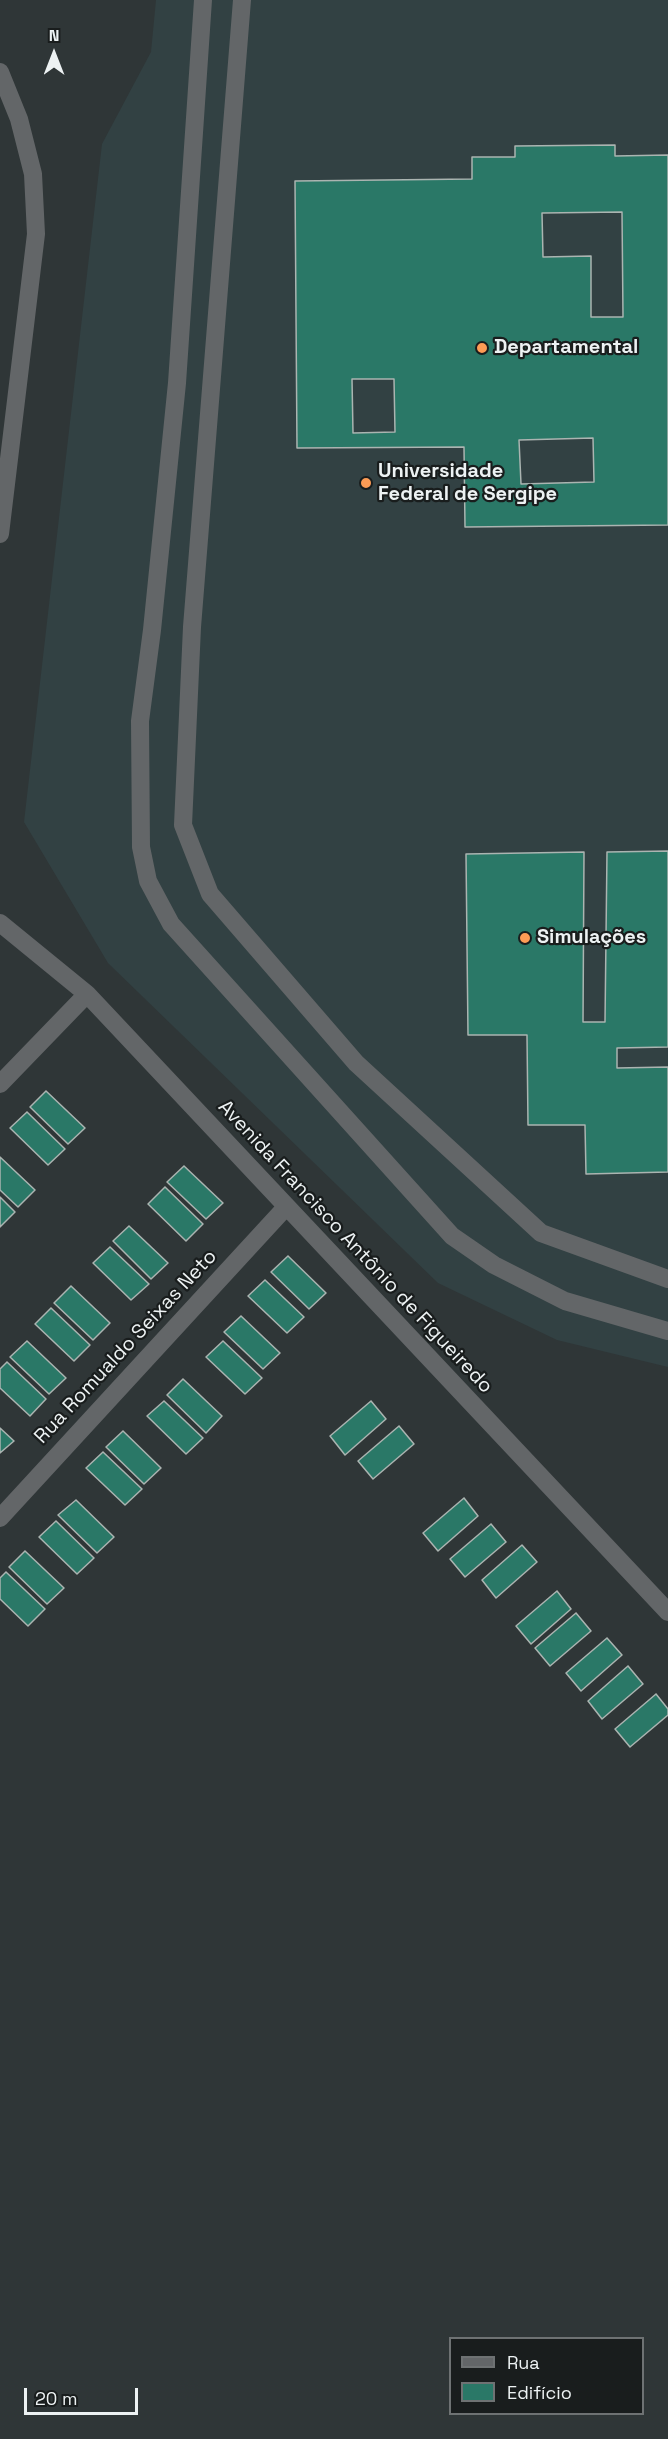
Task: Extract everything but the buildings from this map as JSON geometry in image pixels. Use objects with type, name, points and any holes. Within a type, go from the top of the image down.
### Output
[{"type":"street","points":[[203,0],[177,383],[152,630],[140,721],[141,847],[148,881],[171,924],[452,1236],[494,1265],[565,1301],[668,1331]]},
{"type":"street","points":[[242,0],[192,627],[183,825],[210,894],[365,1071],[541,1233],[668,1279]]},
{"type":"street","points":[[0,72],[18,119],[33,174],[36,234],[0,534]]},
{"type":"street","name":"Avenida Francisco Antônio de Figueiredo","points":[[0,923],[87,993],[668,1612]]},
{"type":"street","points":[[0,1084],[87,993]]},
{"type":"street","name":"Rua Romualdo Seixas Neto","points":[[0,1518],[286,1207]]},
{"type":"shaded area","name":"Universidade Federal de Sergipe","points":[[156,0],[668,0],[668,1367],[557,1340],[438,1283],[108,963],[24,822],[102,144],[151,52]]},
{"type":"place","name":"Departamental","points":[[482,348]]},
{"type":"place","name":"Universidade Federal de Sergipe","points":[[366,483]]},
{"type":"place","name":"Simulações","points":[[525,938]]}]
